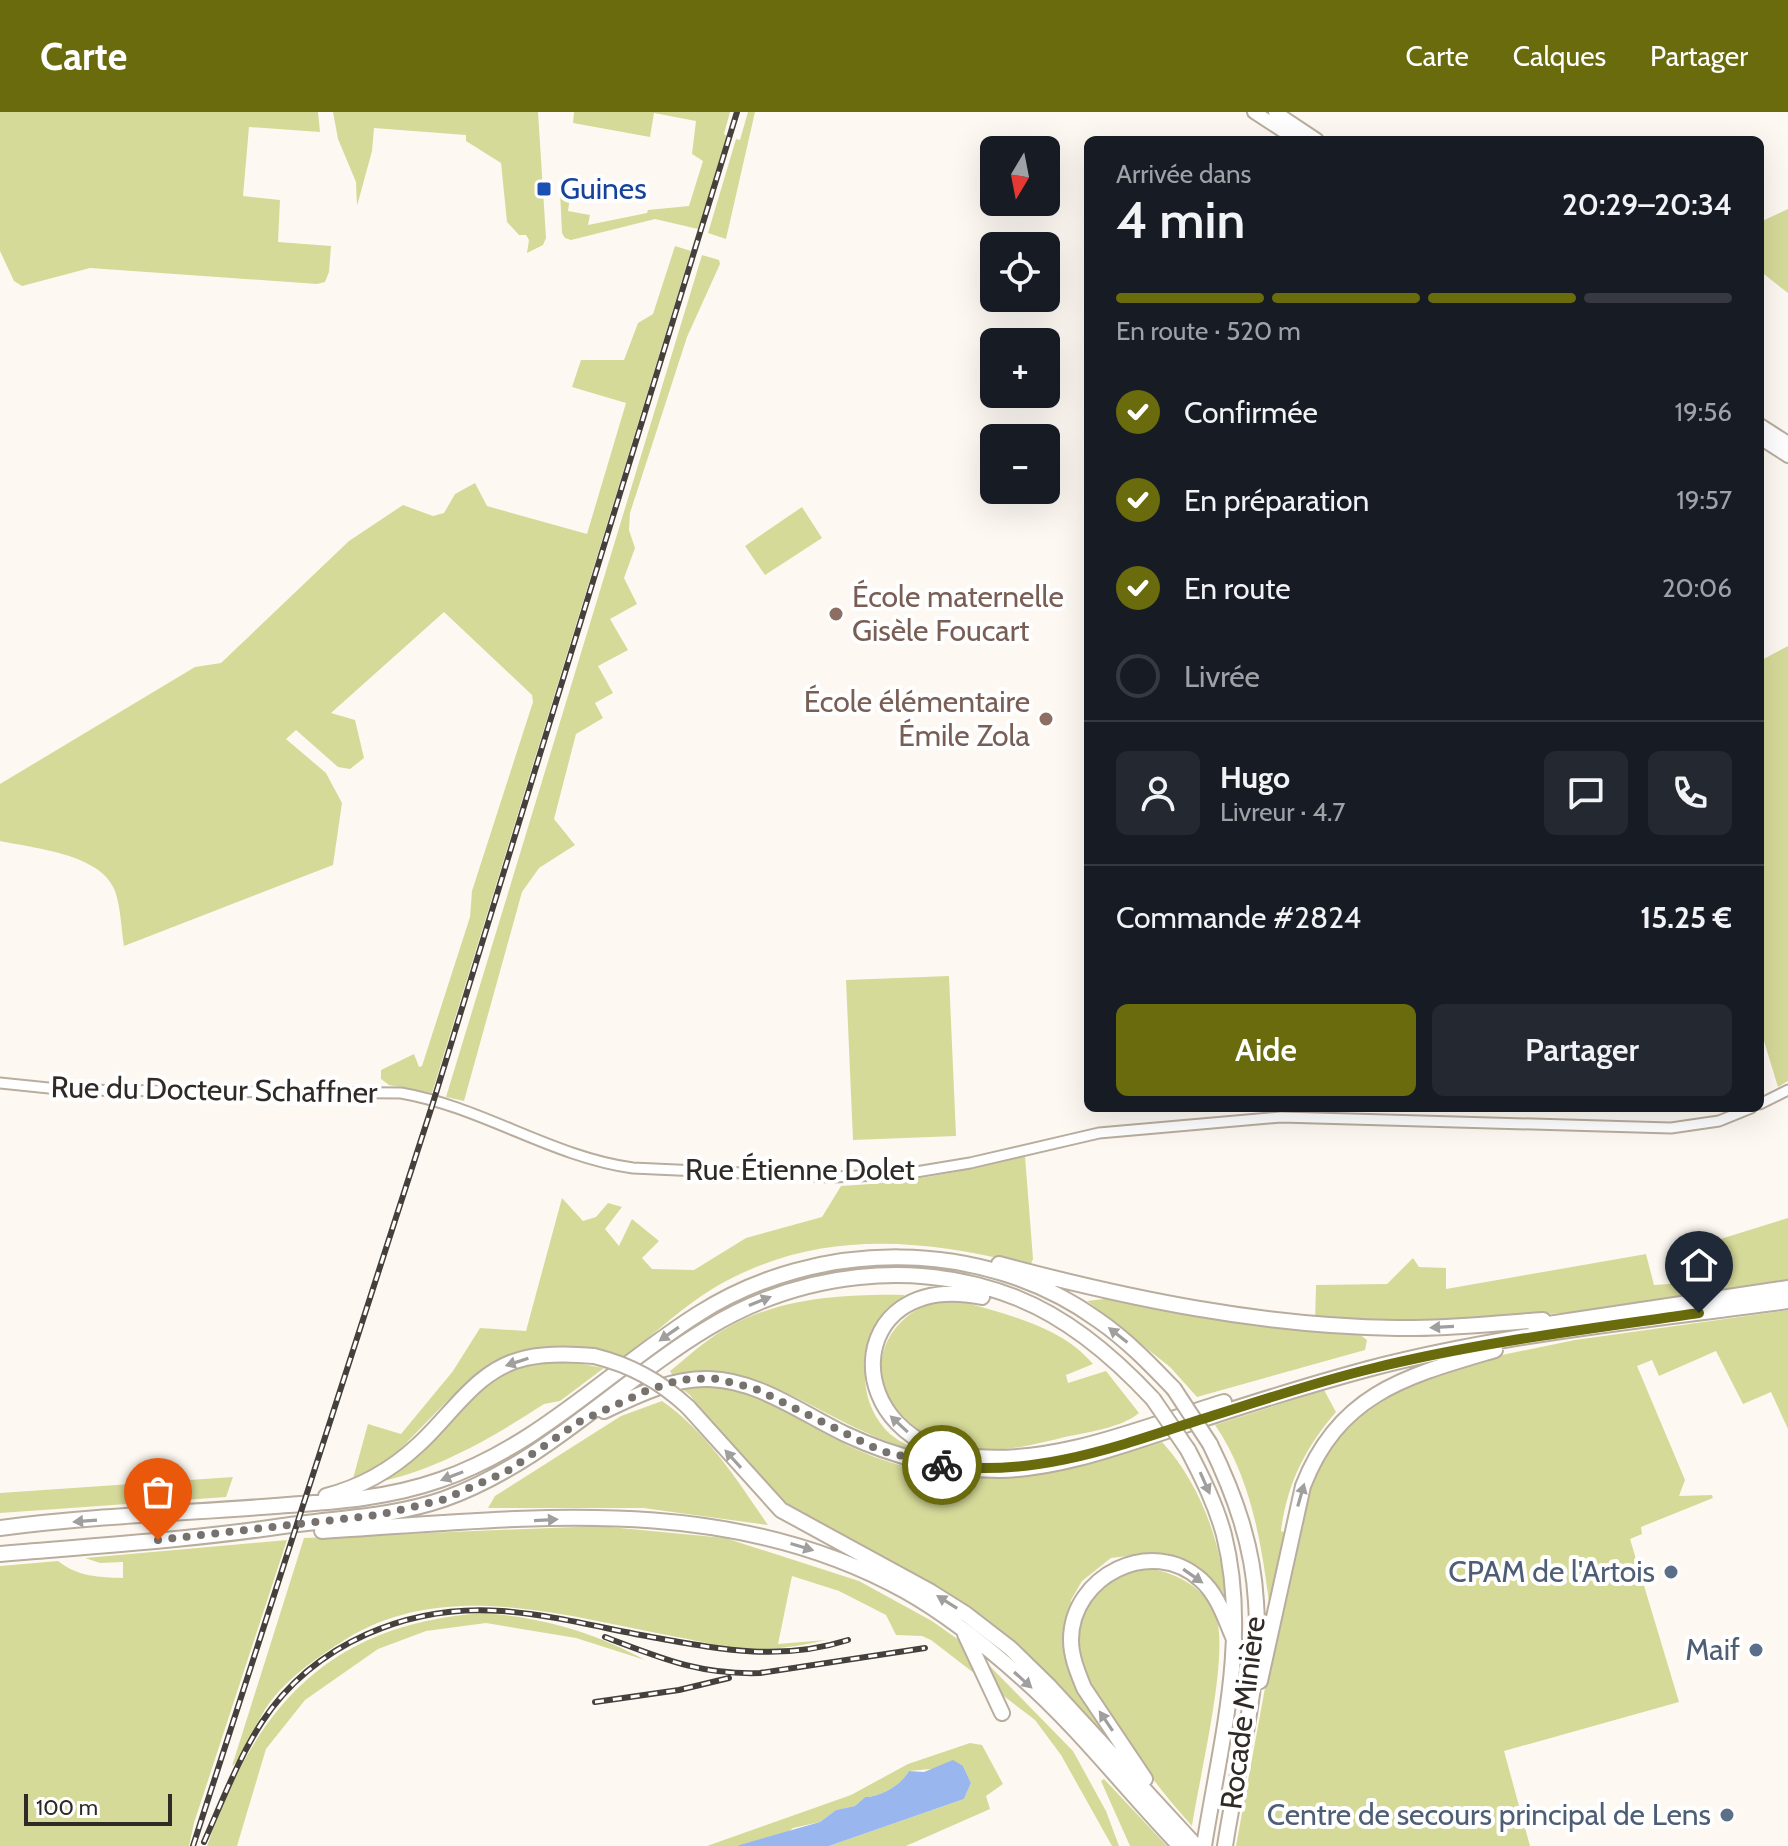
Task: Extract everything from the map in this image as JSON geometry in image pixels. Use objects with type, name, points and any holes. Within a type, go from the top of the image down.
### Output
[{"type":"highway","points":[[699,1313],[731,1288],[771,1270],[814,1257],[857,1249],[896,1248],[977,1258],[1127,1296],[1249,1318],[1398,1328],[1576,1318]]},
{"type":"highway","name":"Rocade Minière","points":[[0,1528],[331,1502],[403,1492],[467,1470],[540,1429],[699,1313],[770,1279],[817,1265],[860,1258],[937,1259],[1009,1276],[1039,1287],[1096,1318],[1136,1349],[1174,1389],[1210,1444],[1243,1522],[1257,1606],[1252,1685],[1226,1844]]},
{"type":"highway","name":"Rocade Minière","points":[[0,1554],[252,1531],[378,1515],[442,1500],[506,1472],[707,1328],[764,1299],[848,1277],[925,1276],[989,1289],[1041,1309],[1096,1346],[1153,1399],[1188,1450],[1219,1518],[1231,1569],[1234,1639],[1229,1693],[1204,1846]]},
{"type":"highway","points":[[1041,1309],[966,1294],[930,1293],[901,1308],[888,1321],[879,1337],[872,1363],[874,1387],[879,1400],[900,1428],[918,1440],[972,1457],[1027,1461],[1403,1352],[1576,1318],[1788,1288]]},
{"type":"highway","points":[[579,1422],[648,1390],[680,1380],[712,1378],[754,1388],[881,1451],[919,1462],[974,1469],[1125,1445],[1370,1369],[1498,1341],[1788,1301]]},
{"type":"highway","points":[[1252,1685],[1260,1681],[1298,1505],[1311,1465],[1332,1431],[1357,1407],[1395,1385],[1439,1367],[1499,1349],[1610,1325]]},
{"type":"highway","points":[[274,1506],[357,1487],[381,1475],[419,1445],[483,1377],[502,1367],[525,1358],[555,1354],[594,1356],[618,1362],[645,1375],[688,1407],[781,1510],[931,1592],[1010,1648],[1049,1686],[1181,1838]]},
{"type":"highway","points":[[252,1531],[293,1532],[588,1517],[653,1518],[761,1535],[819,1552],[906,1591],[963,1630],[1023,1679],[1181,1838],[1196,1846]]},
{"type":"highway","points":[[0,1522],[18,1526]]},
{"type":"highway","points":[[1181,1838],[1084,1688],[1073,1656],[1073,1625],[1085,1597],[1110,1571],[1126,1564],[1160,1562],[1188,1570],[1200,1579],[1216,1600],[1234,1639]]},
{"type":"highway","points":[[963,1630],[1002,1713]]},
{"type":"main road","points":[[1254,112],[1291,136]]},
{"type":"main road","points":[[1275,112],[1311,136]]},
{"type":"main road","points":[[1764,428],[1788,443]]},
{"type":"main road","points":[[1764,441],[1788,456]]},
{"type":"street","name":"Rue du Docteur Schaffner","points":[[0,1083],[68,1090],[374,1092],[428,1098]]},
{"type":"street","points":[[1764,1102],[1788,1090]]},
{"type":"street","name":"Rue Étienne Dolet","points":[[428,1098],[602,1163],[633,1168],[833,1177],[935,1170],[1099,1133],[1281,1117],[1671,1128],[1719,1121],[1741,1112]]},
{"type":"green space","points":[[0,112],[318,112],[320,132],[249,127],[243,196],[280,200],[278,242],[331,246],[325,282],[317,284],[90,268],[22,286],[14,281],[0,251]]},
{"type":"green space","points":[[333,112],[538,112],[546,238],[543,245],[527,253],[529,240],[526,235],[519,235],[507,222],[501,163],[466,141],[466,135],[374,128],[372,151],[357,206],[356,182],[338,139]]},
{"type":"green space","points":[[574,112],[730,112],[724,134],[727,136],[698,229],[655,219],[571,240],[565,238],[562,233],[560,192],[571,190],[568,211],[590,215],[588,225],[647,213],[648,210],[689,206],[703,161],[692,154],[696,121],[654,113],[650,137],[573,123]]},
{"type":"green space","points":[[748,112],[755,112],[726,239],[708,233],[736,139],[740,140]]},
{"type":"green space","points":[[1788,209],[1788,293],[1764,274],[1764,220]]},
{"type":"green space","points":[[675,246],[691,251],[432,1093],[389,1085],[381,1079],[381,1070],[414,1054],[419,1067],[422,1066],[470,917],[472,891],[533,702],[532,695],[444,612],[331,713],[355,720],[364,758],[350,769],[338,767],[296,730],[286,739],[326,773],[342,803],[333,865],[124,946],[120,911],[108,879],[82,861],[65,855],[0,841],[0,784],[195,667],[221,663],[349,541],[403,505],[433,516],[444,513],[455,494],[475,483],[487,506],[587,534],[626,403],[572,387],[581,360],[624,360],[638,323],[653,314]]},
{"type":"green space","points":[[702,255],[719,260],[720,264],[687,337],[630,513],[629,530],[635,548],[624,578],[637,604],[610,619],[628,650],[598,666],[613,693],[595,703],[603,718],[576,734],[554,819],[575,845],[539,868],[522,892],[464,1101],[446,1097]]},
{"type":"green space","points":[[802,507],[822,538],[765,575],[745,546]]},
{"type":"green space","points":[[1788,646],[1788,1081],[1778,1087],[1764,1041],[1764,659]]},
{"type":"green space","points":[[949,976],[956,1136],[853,1140],[846,980]]},
{"type":"green space","points":[[1025,1156],[1033,1259],[1030,1266],[954,1250],[880,1244],[805,1252],[769,1262],[732,1278],[704,1295],[625,1357],[595,1350],[499,1361],[448,1400],[382,1468],[352,1482],[368,1424],[401,1434],[453,1371],[480,1328],[526,1331],[562,1198],[583,1221],[596,1217],[608,1203],[622,1207],[605,1229],[619,1246],[632,1219],[659,1241],[642,1258],[652,1269],[694,1270],[746,1238],[822,1217],[841,1186],[934,1176]]},
{"type":"green space","points":[[1788,1218],[1788,1280],[1577,1312],[1448,1321],[1315,1321],[1316,1285],[1387,1284],[1413,1258],[1419,1267],[1446,1268],[1446,1289],[1646,1254],[1654,1285],[1685,1283],[1706,1276],[1698,1246]]},
{"type":"green space","points":[[905,1295],[881,1323],[872,1340],[865,1376],[867,1394],[885,1429],[916,1450],[878,1438],[758,1382],[722,1375],[673,1376],[670,1371],[714,1336],[758,1313],[806,1301]]},
{"type":"green space","points":[[1112,1298],[1237,1323],[1359,1334],[1367,1340],[1365,1350],[1197,1397],[1170,1367],[1087,1301]]},
{"type":"green space","points":[[961,1301],[1015,1317],[1065,1340],[1093,1364],[1066,1375],[1068,1383],[1106,1371],[1139,1413],[1104,1429],[1022,1447],[993,1450],[950,1445],[918,1429],[893,1404],[885,1389],[881,1373],[882,1356],[892,1332],[912,1313],[930,1304]]},
{"type":"green space","points":[[1788,1310],[1788,1429],[1771,1392],[1743,1404],[1716,1351],[1659,1376],[1652,1360],[1637,1366],[1685,1480],[1679,1496],[1712,1495],[1713,1498],[1641,1527],[1642,1534],[1630,1539],[1679,1702],[1504,1751],[1530,1846],[1236,1846],[1269,1666],[1314,1473],[1349,1420],[1396,1391],[1497,1356],[1575,1340]]},
{"type":"green space","points":[[561,1360],[604,1368],[560,1401],[544,1404],[462,1452],[420,1470],[374,1483],[478,1390],[505,1371]]},
{"type":"green space","points":[[711,1385],[751,1396],[860,1451],[898,1465],[935,1473],[1011,1475],[1049,1470],[1162,1442],[1188,1477],[1208,1517],[1220,1560],[1226,1603],[1222,1591],[1204,1572],[1178,1559],[1154,1553],[1111,1558],[1082,1581],[1071,1600],[1070,1614],[1078,1685],[1114,1746],[996,1631],[790,1509],[718,1434],[690,1395],[679,1387]]},
{"type":"green space","points":[[1324,1390],[1336,1412],[1315,1439],[1293,1482],[1284,1514],[1281,1531],[1286,1533],[1270,1610],[1259,1538],[1247,1491],[1228,1446],[1215,1425]]},
{"type":"green space","points":[[662,1401],[707,1442],[768,1525],[643,1508],[488,1508],[495,1496],[621,1416]]},
{"type":"green space","points":[[233,1477],[226,1497],[0,1513],[0,1493]]},
{"type":"green space","points":[[599,1526],[725,1538],[859,1581],[932,1621],[977,1653],[1073,1751],[1106,1811],[1119,1846],[1112,1846],[1061,1755],[1035,1720],[931,1640],[922,1636],[896,1635],[886,1615],[839,1591],[792,1576],[778,1644],[826,1640],[778,1648],[739,1648],[552,1612],[509,1607],[467,1606],[425,1610],[385,1620],[335,1646],[285,1685],[264,1712],[232,1766],[304,1538]]},
{"type":"green space","points":[[287,1540],[189,1846],[0,1846],[0,1566],[58,1561],[81,1573],[123,1578],[123,1562],[100,1563],[85,1558]]},
{"type":"green space","points":[[1141,1567],[1165,1572],[1187,1582],[1205,1598],[1217,1620],[1219,1663],[1216,1691],[1192,1826],[1151,1776],[1114,1723],[1081,1654],[1079,1633],[1083,1614],[1094,1596],[1113,1581]]},
{"type":"green space","points":[[485,1613],[568,1628],[645,1660],[576,1638],[486,1623],[426,1631],[378,1649],[305,1700],[266,1749],[237,1846],[207,1846],[249,1752],[276,1713],[306,1680],[342,1654],[383,1634],[431,1620]]},
{"type":"green space","points":[[970,1743],[982,1745],[1003,1784],[986,1796],[990,1809],[906,1846],[829,1846],[964,1799],[971,1783],[963,1766],[909,1771],[901,1781],[884,1792],[865,1797],[855,1806],[836,1810],[820,1822],[793,1828],[787,1833],[736,1846],[707,1846],[851,1795],[908,1764]]},
{"type":"green space","points":[[1104,1779],[1167,1846],[1130,1846],[1101,1781]]},
{"type":"water","points":[[953,1760],[963,1766],[971,1783],[964,1799],[829,1846],[736,1846],[820,1822],[836,1810],[855,1806],[865,1797],[890,1789],[909,1771],[924,1772]]},
{"type":"railway","points":[[193,1846],[432,1106],[737,112]]},
{"type":"railway","points":[[204,1842],[245,1751],[283,1694],[308,1670],[336,1650],[399,1622],[433,1614],[502,1611],[705,1646],[752,1651],[800,1650],[848,1640]]},
{"type":"railway","points":[[605,1637],[681,1664],[738,1673],[760,1673],[925,1648]]},
{"type":"railway","points":[[595,1702],[679,1690],[729,1678]]},
{"type":"way so far","points":[[158,1540],[378,1515],[442,1500],[506,1472],[579,1422],[648,1390],[680,1380],[712,1378],[754,1388],[881,1451],[942,1465]]},
{"type":"place","name":"Guines","points":[[544,189]]},
{"type":"place","name":"École maternelle Gisèle Foucart","points":[[836,614]]},
{"type":"place","name":"École élémentaire Émile Zola","points":[[1046,719]]},
{"type":"place","name":"CPAM de l'Artois","points":[[1671,1572]]},
{"type":"place","name":"Maif","points":[[1756,1650]]},
{"type":"place","name":"Centre de secours principal de Lens","points":[[1727,1815]]},
{"type":"route","points":[[942,1465],[1002,1470],[1052,1463],[1125,1445],[1370,1369],[1498,1341],[1699,1313]]}]
